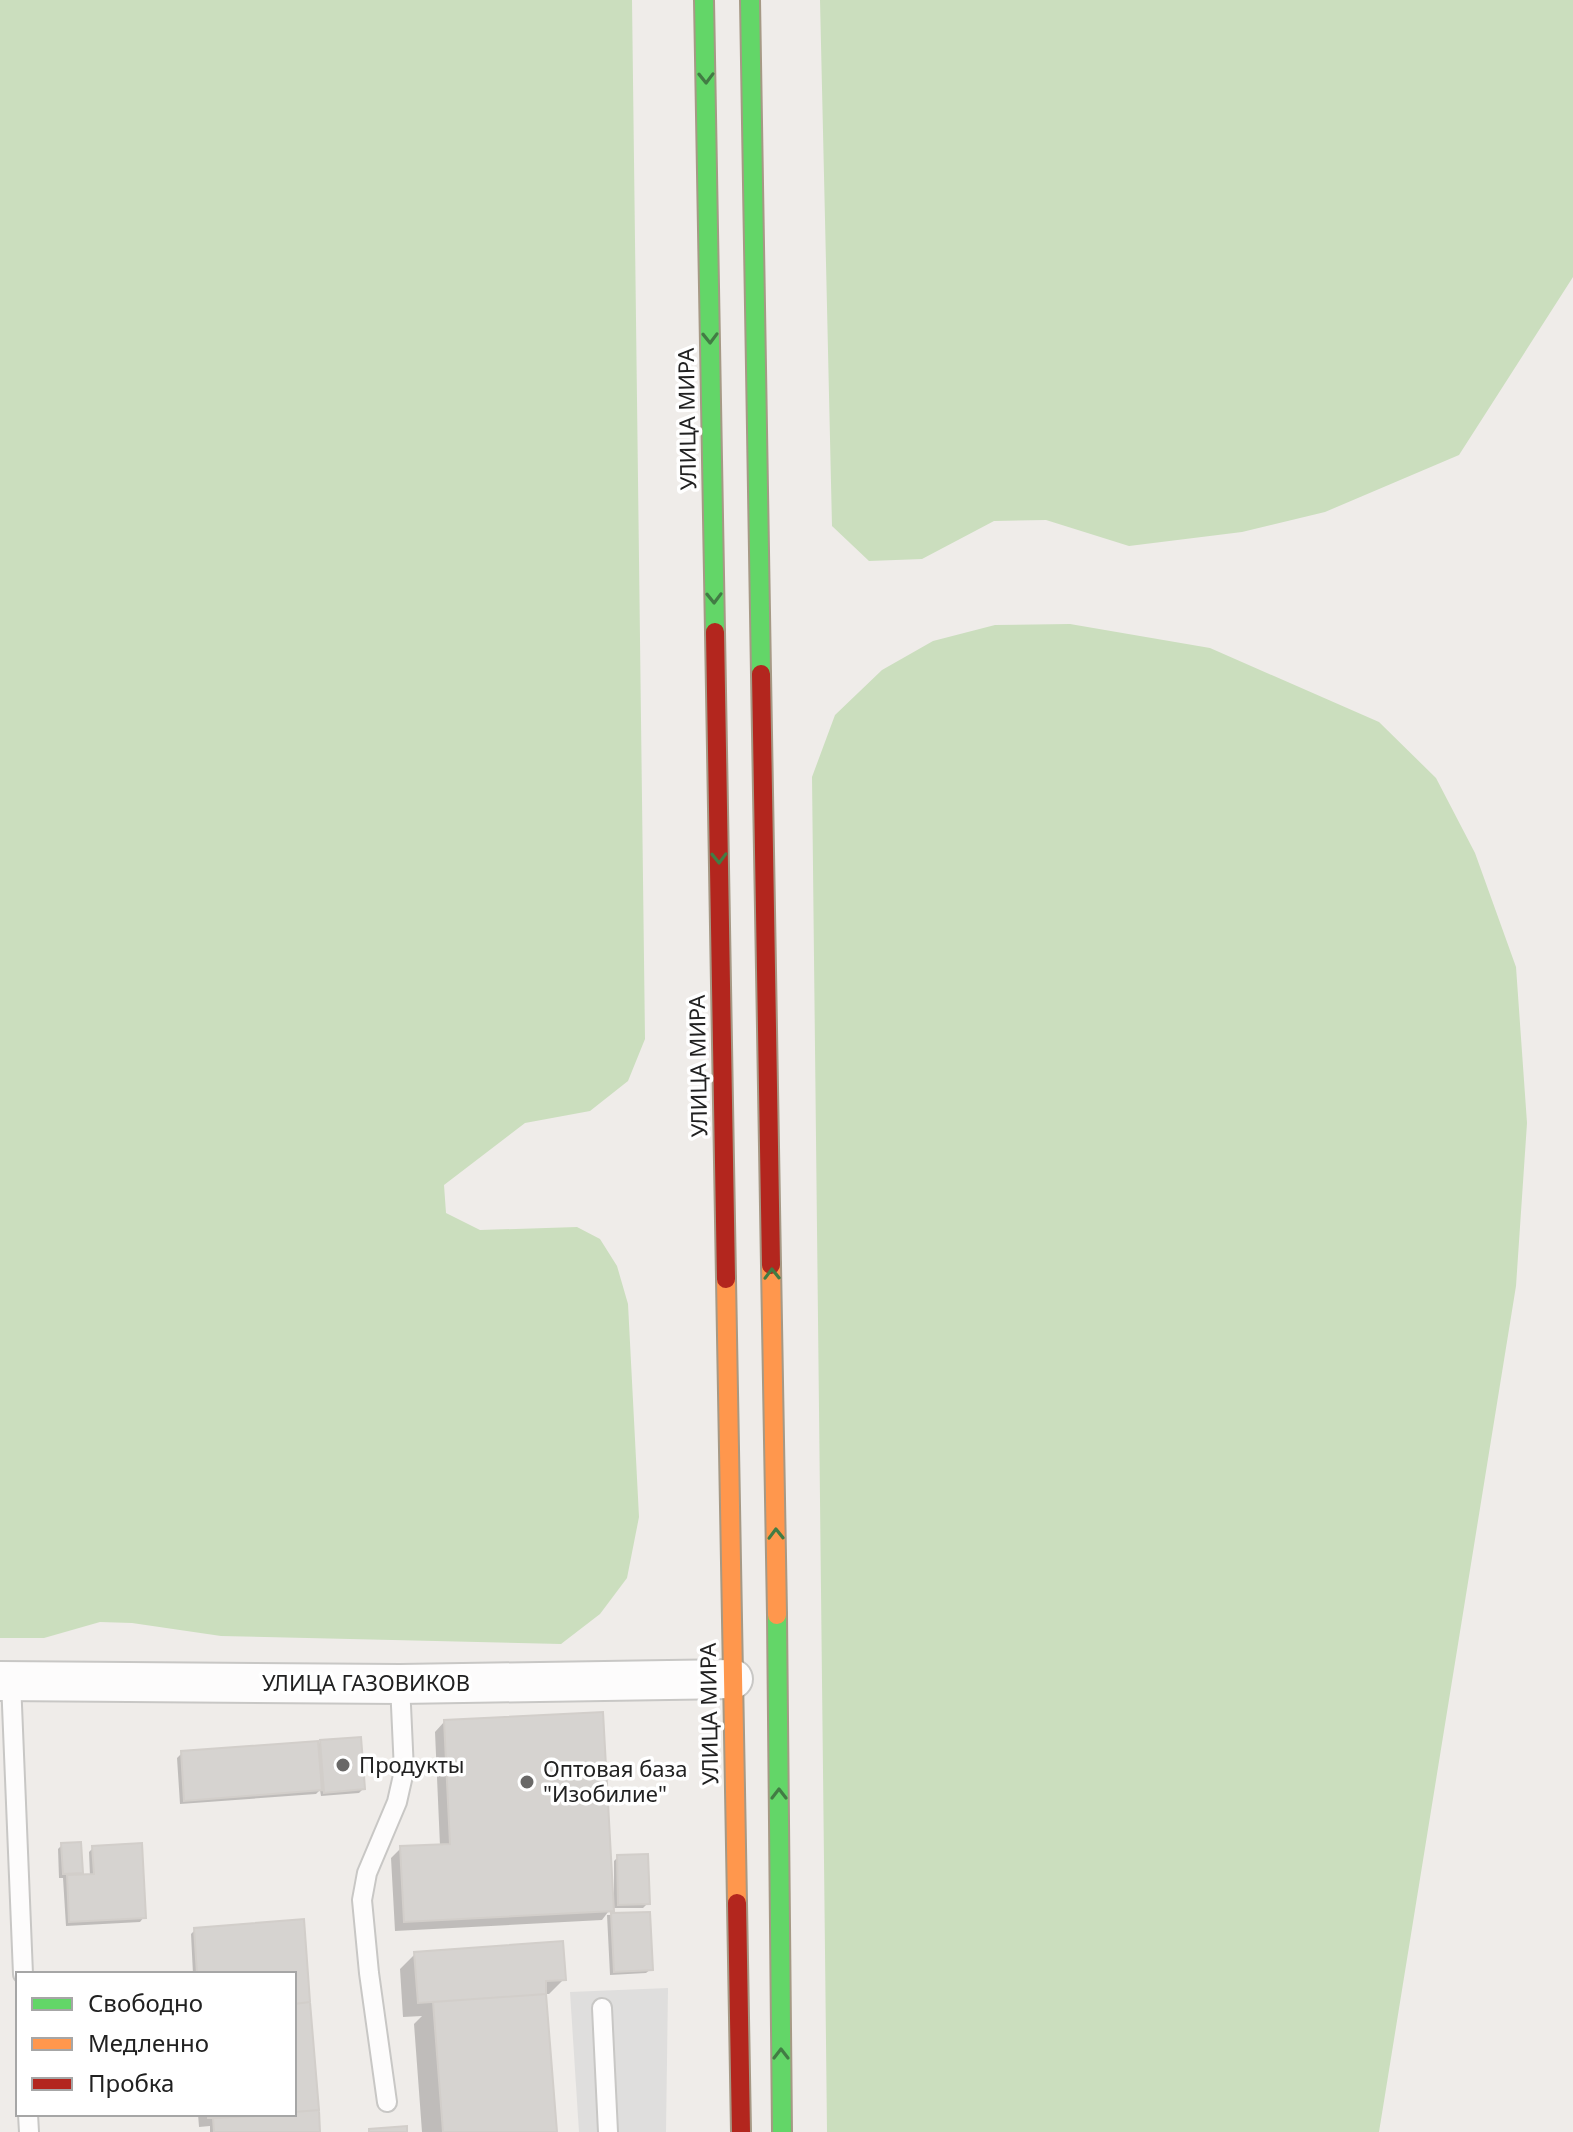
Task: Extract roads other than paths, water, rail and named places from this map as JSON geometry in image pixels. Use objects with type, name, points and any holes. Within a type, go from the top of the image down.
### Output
[{"type":"main road","name":"УЛИЦА МИРА","points":[[704,0],[756,1678],[782,2132]]},
{"type":"main road","name":"УЛИЦА МИРА","points":[[741,2132],[756,1678],[750,0]]},
{"type":"street","name":"УЛИЦА ГАЗОВИКОВ","points":[[6,1681],[400,1684],[756,1678]]},
{"type":"lane","points":[[6,1681],[23,1972]]},
{"type":"lane","points":[[387,2102],[362,1900],[367,1873],[397,1802],[404,1771],[400,1684]]},
{"type":"lane","points":[[602,2008],[608,2132]]},
{"type":"place","name":"Продукты","points":[[343,1765]]},
{"type":"place","name":"Оптовая база \"Изобилие\"","points":[[527,1782]]}]
